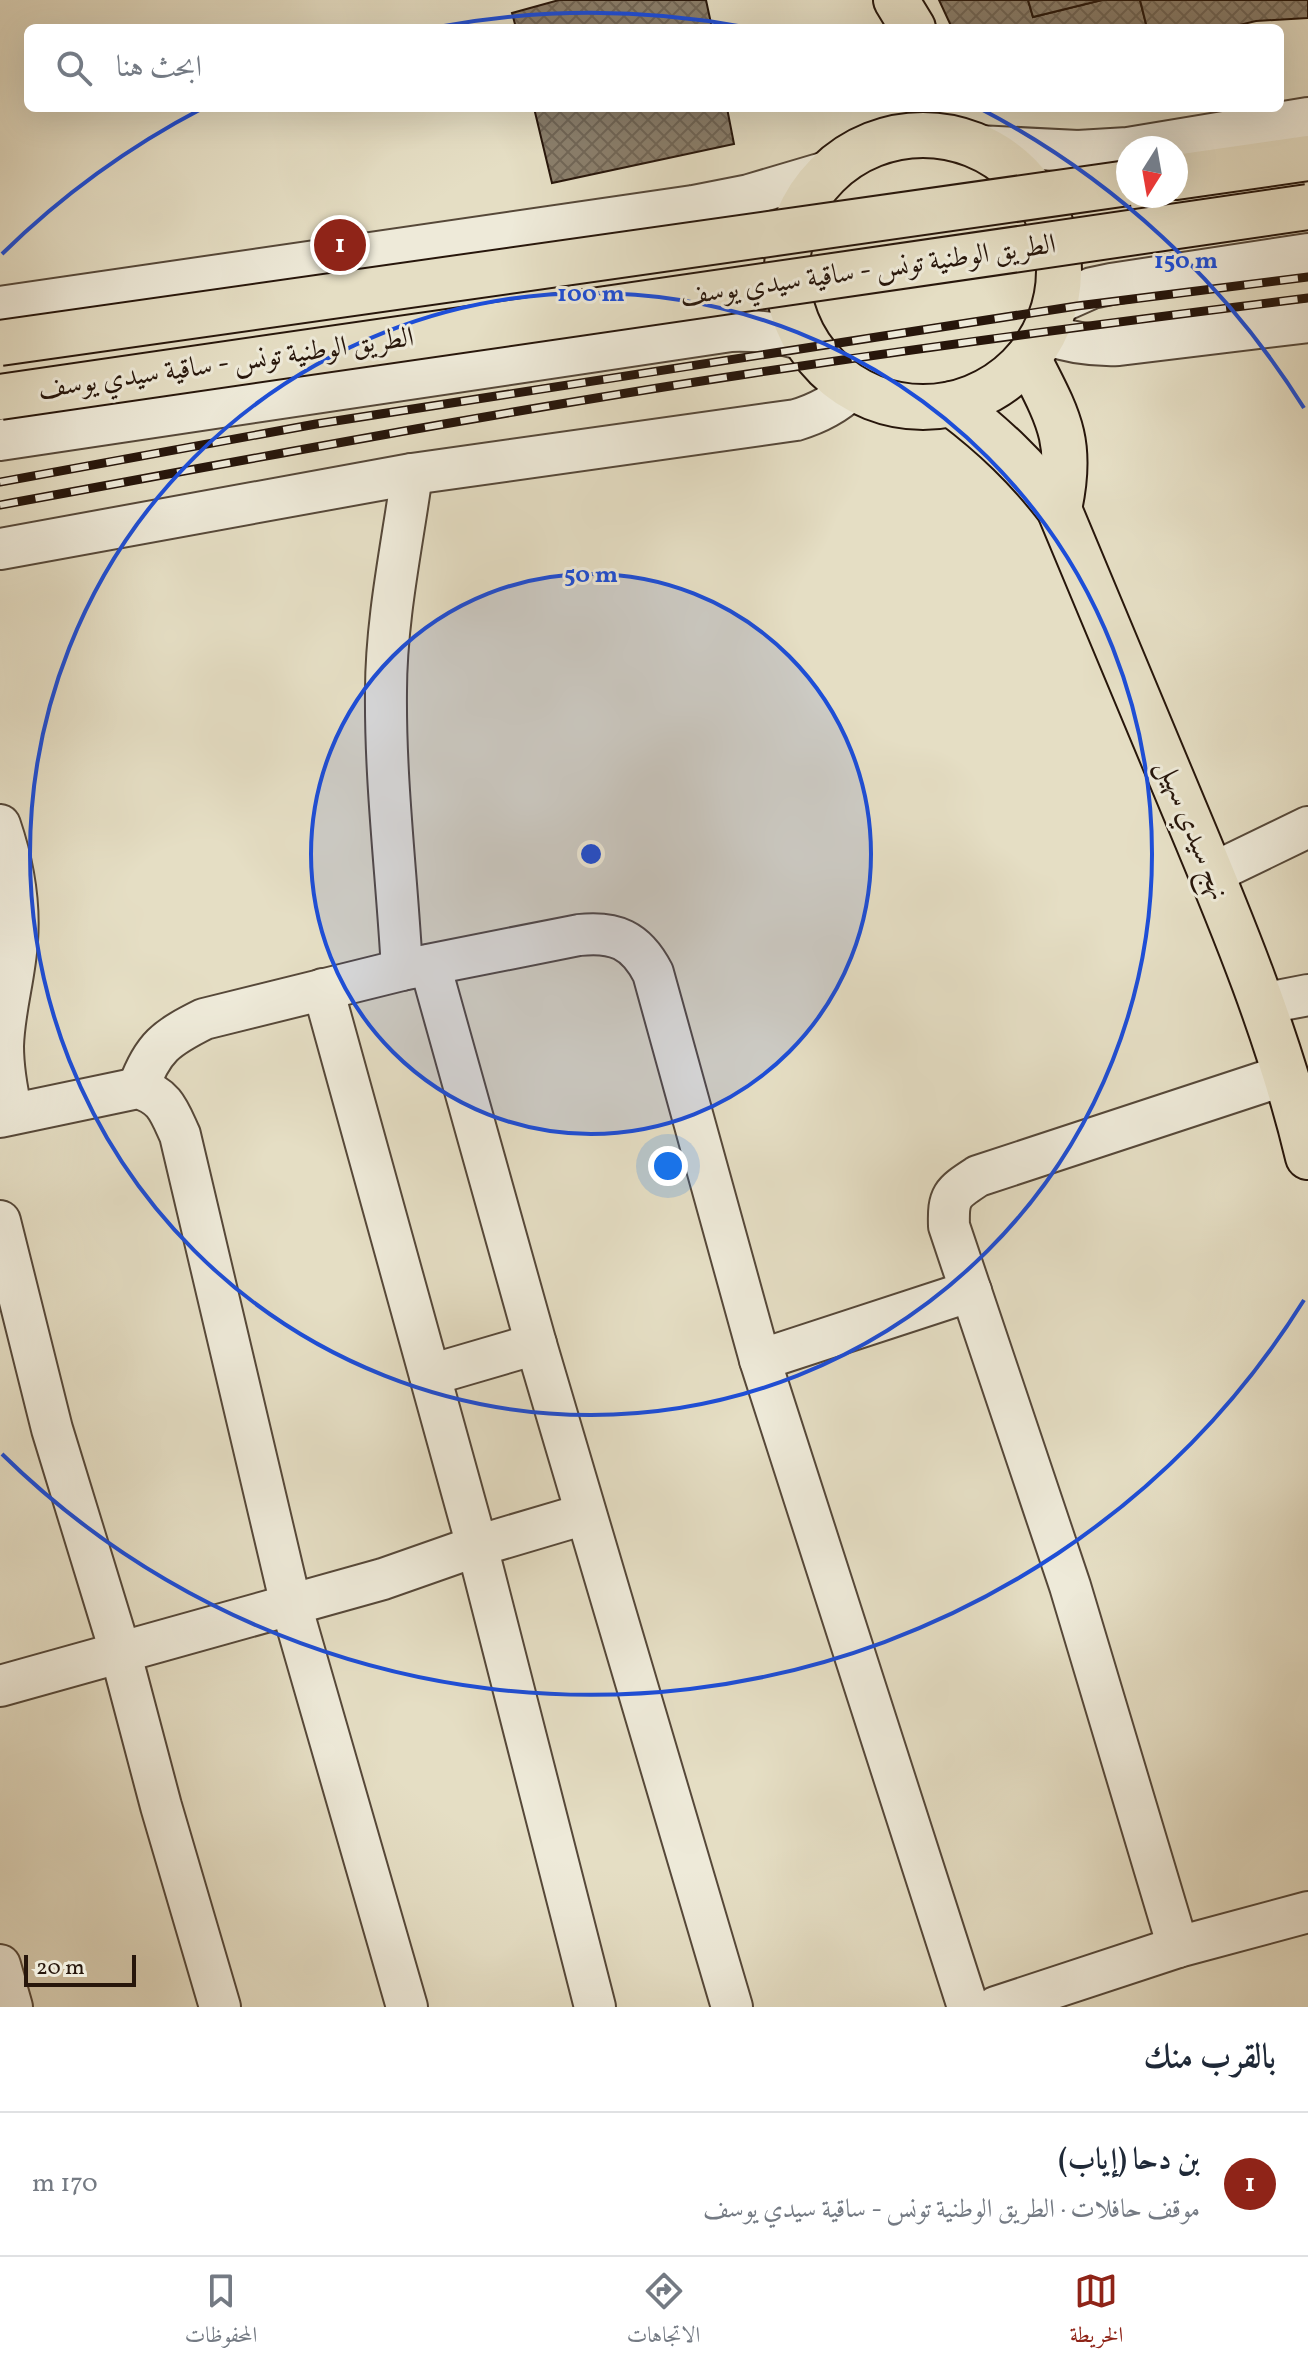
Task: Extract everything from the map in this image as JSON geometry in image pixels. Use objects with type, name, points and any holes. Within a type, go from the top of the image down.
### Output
[{"type":"main road","points":[[877,0],[877,24]]},
{"type":"main road","points":[[896,0],[911,24]]},
{"type":"main road","points":[[872,127],[896,137],[960,131],[1005,162],[1028,185],[1046,211],[1056,241],[1060,272],[1043,332],[1007,379],[981,394],[952,404],[918,407],[884,401],[853,388],[826,367],[805,340],[793,312],[787,282],[788,251],[796,221],[810,194],[872,127]]},
{"type":"main road","points":[[1188,175],[1308,158]]},
{"type":"main road","name":"الطريق الوطنية تونس - ساقية سيدي يوسف","points":[[0,343],[1116,185]]},
{"type":"main road","name":"الطريق الوطنية تونس - ساقية سيدي يوسف","points":[[0,397],[1308,207]]},
{"type":"main road","points":[[1043,332],[1054,408],[1066,458],[1059,509]]},
{"type":"main road","name":"نهج سيدي سهيل","points":[[952,404],[1010,452],[1059,509],[1262,1004],[1297,1101],[1308,1157]]},
{"type":"street","points":[[960,131],[1078,151],[1128,148],[1308,118]]},
{"type":"street","points":[[0,307],[693,206],[749,195],[830,171]]},
{"type":"street","points":[[1308,254],[1092,288],[1043,332],[1068,342],[1093,346],[1308,322]]},
{"type":"street","points":[[0,440],[731,331],[781,333],[805,340]]},
{"type":"street","points":[[0,549],[412,474],[796,420],[817,414],[837,403],[853,388]]},
{"type":"street","points":[[412,474],[387,645],[386,691],[388,781],[416,968],[536,1344],[732,2007]]},
{"type":"street","points":[[0,825],[12,864],[18,903],[17,943],[5,1014],[3,1047],[6,1115],[138,1088],[153,1092],[163,1101],[180,1135],[291,1605],[407,2007]]},
{"type":"street","points":[[1211,874],[1308,827]]},
{"type":"street","points":[[138,1088],[158,1048],[175,1033],[204,1019],[416,968],[597,933],[615,936],[632,944],[645,957],[653,973],[760,1360],[968,2007]]},
{"type":"street","points":[[323,989],[477,1546],[595,2007]]},
{"type":"street","points":[[1262,1004],[1308,995]]},
{"type":"street","points":[[1178,1947],[1070,1586],[949,1226],[948,1205],[958,1189],[978,1176],[1297,1101]]},
{"type":"street","points":[[0,1221],[52,1429],[120,1651],[161,1806],[220,2007]]},
{"type":"street","points":[[760,1360],[971,1291]]},
{"type":"street","points":[[430,1375],[536,1344]]},
{"type":"street","points":[[0,1686],[383,1579],[477,1546],[585,1514]]},
{"type":"street","points":[[996,2007],[1178,1947],[1308,1912]]},
{"type":"street","points":[[0,1965],[12,2007]]},
{"type":"building","points":[[559,0],[706,0],[711,24],[515,24],[512,13]]},
{"type":"building","points":[[939,0],[1028,0],[1033,17],[1102,0],[1140,0],[1146,24],[950,24]]},
{"type":"building","points":[[1028,0],[1102,0],[1033,17]]},
{"type":"building","points":[[1140,0],[1308,0],[1308,18],[1244,24],[1146,24]]},
{"type":"building","points":[[535,112],[728,112],[734,144],[552,183]]},
{"type":"railway","points":[[0,482],[316,424],[1077,306],[1308,277]]},
{"type":"railway","points":[[0,505],[565,403],[961,343],[1308,298]]},
{"type":"place","name":"بن دحا (إياب)","points":[[340,245]]}]
